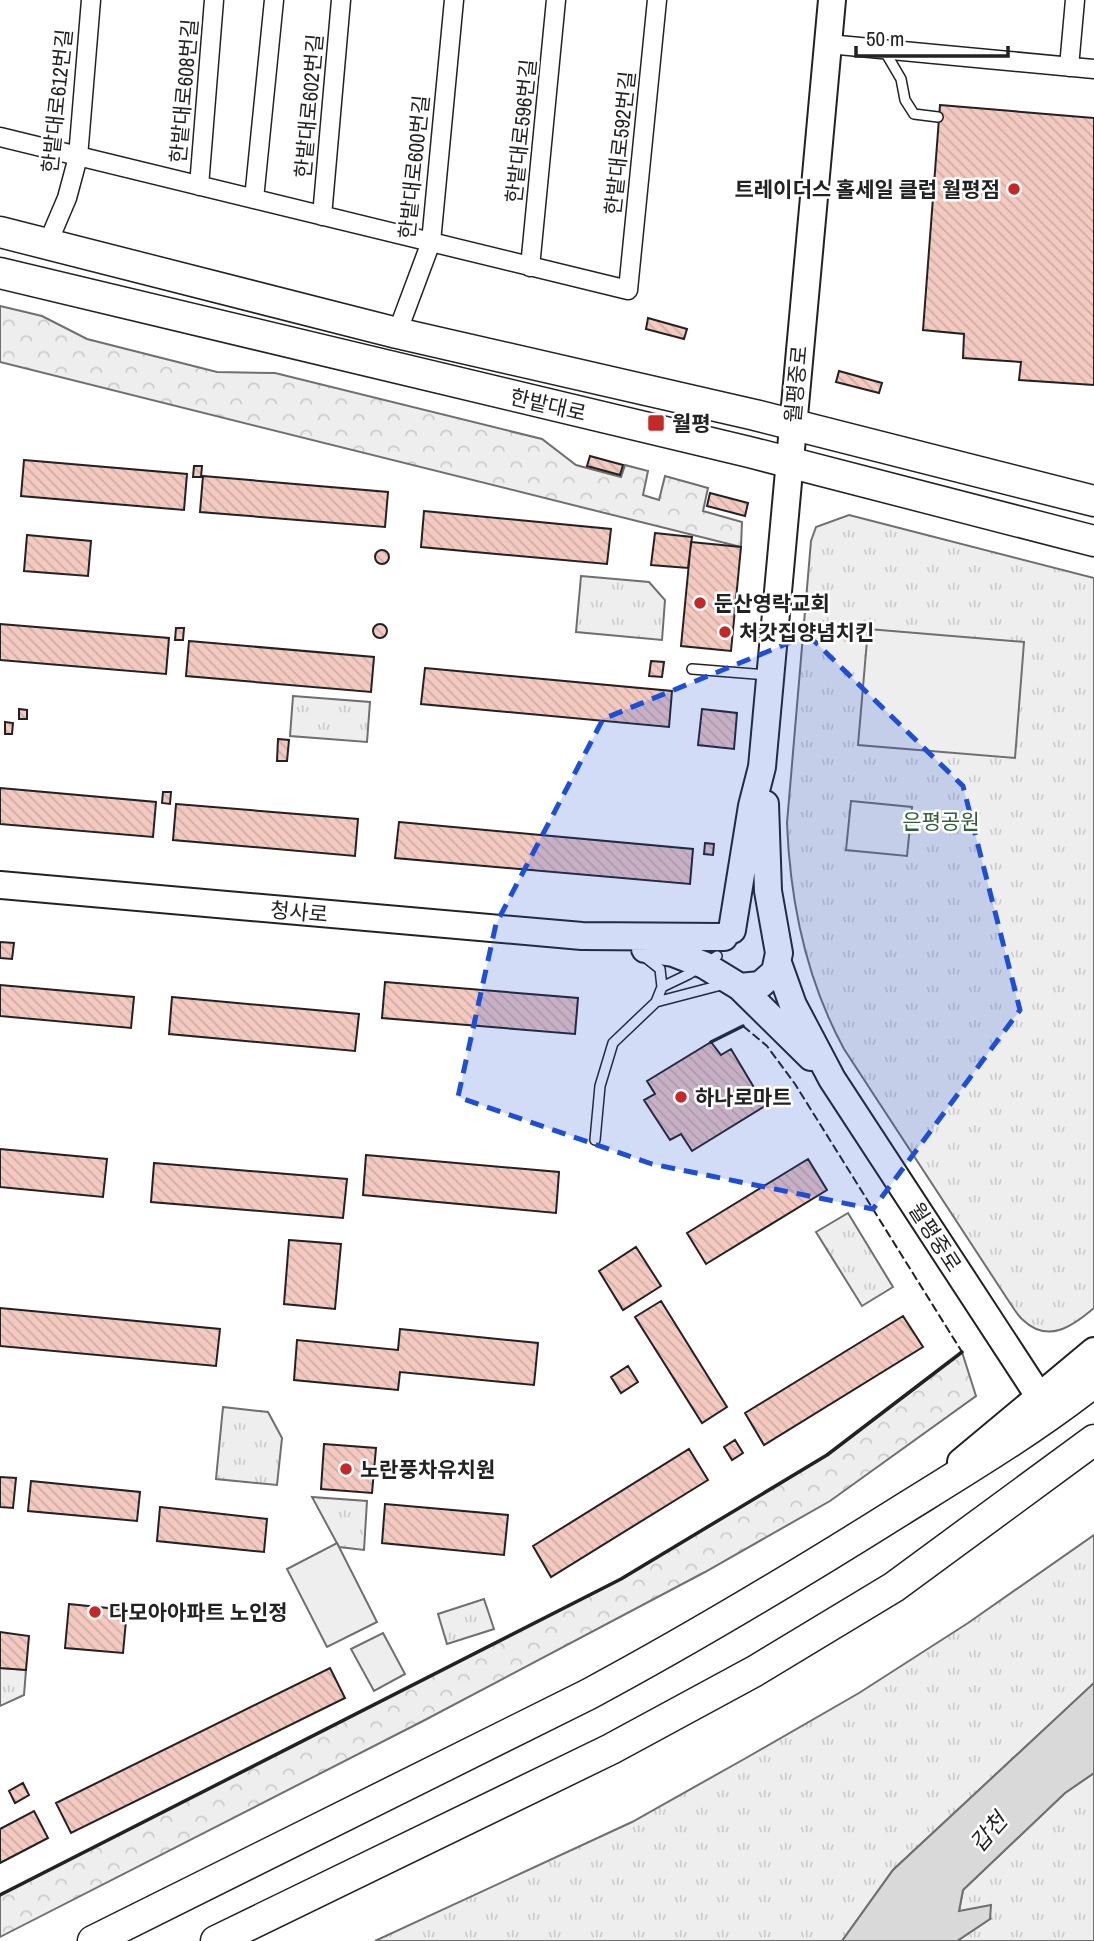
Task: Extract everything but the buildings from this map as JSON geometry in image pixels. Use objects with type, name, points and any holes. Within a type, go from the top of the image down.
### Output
[{"type":"main road","name":"한밭대로","points":[[0,232],[397,333],[793,425],[1094,501]]},
{"type":"main road","name":"한밭대로","points":[[0,273],[789,462],[1094,541]]},
{"type":"main road","points":[[93,1941],[589,1694],[737,1612],[1052,1416],[1094,1382]]},
{"type":"main road","points":[[216,1941],[611,1749],[755,1671],[894,1587],[1094,1440]]},
{"type":"street","name":"한밭대로612번길","points":[[47,245],[67,198],[78,157],[91,0]]},
{"type":"street","name":"한밭대로608번길","points":[[199,186],[214,0]]},
{"type":"street","points":[[254,200],[274,0]]},
{"type":"street","name":"한밭대로602번길","points":[[322,216],[341,0]]},
{"type":"street","name":"한밭대로600번길","points":[[397,333],[431,242],[454,0]]},
{"type":"street","name":"한밭대로596번길","points":[[530,267],[556,0]]},
{"type":"street","name":"한밭대로592번길","points":[[530,267],[628,290],[657,0]]},
{"type":"street","name":"월평중로","points":[[762,767],[832,0]]},
{"type":"street","points":[[1069,67],[1075,0]]},
{"type":"street","points":[[828,44],[1094,69]]},
{"type":"street","points":[[0,137],[530,267]]},
{"type":"street","points":[[599,937],[632,947],[725,962],[750,988],[769,980],[775,972],[777,953],[768,891],[762,767]]},
{"type":"street","points":[[725,962],[752,806],[762,767]]},
{"type":"street","name":"청사로","points":[[0,885],[599,937]]},
{"type":"street","points":[[725,962],[752,926],[770,935],[793,1005],[832,1079]]},
{"type":"street","points":[[599,937],[645,935],[706,938],[832,1079]]},
{"type":"street","name":"월평중로","points":[[832,1079],[1039,1396]]},
{"type":"street","points":[[925,1495],[980,1445],[1094,1352]]},
{"type":"lane","points":[[884,50],[901,79],[905,100],[914,114],[938,117]]},
{"type":"lane","points":[[692,669],[770,675]]},
{"type":"lane","points":[[632,947],[660,969],[662,987],[656,1002]]},
{"type":"lane","points":[[662,987],[725,962]]},
{"type":"lane","points":[[596,1140],[600,1086],[613,1043],[656,1002],[725,962]]},
{"type":"highlighted area","points":[[808,635],[963,786],[1020,1010],[873,1209],[652,1164],[458,1097],[496,924],[603,719]]},
{"type":"green space","points":[[0,306],[42,316],[87,339],[217,372],[275,373],[542,439],[576,465],[621,477],[625,465],[648,471],[643,495],[659,500],[665,476],[708,488],[703,511],[742,522],[741,547],[0,362]]},
{"type":"green space","name":"은평공원","points":[[849,515],[1094,578],[1094,1308],[1078,1321],[1060,1330],[1042,1331],[1020,1318],[844,1049],[810,968],[792,882],[787,823],[811,541],[816,527]]},
{"type":"green space","points":[[581,576],[649,582],[665,600],[662,640],[576,632]]},
{"type":"green space","points":[[868,629],[1024,642],[1015,758],[858,745]]},
{"type":"green space","points":[[293,696],[370,702],[367,742],[290,736]]},
{"type":"green space","points":[[851,801],[912,807],[907,856],[846,850]]},
{"type":"green space","points":[[848,1213],[893,1287],[862,1306],[816,1232]]},
{"type":"green space","points":[[962,1352],[976,1396],[830,1501],[705,1572],[423,1721],[0,1937],[0,1895],[621,1579],[827,1455]]},
{"type":"green space","points":[[223,1407],[268,1412],[282,1438],[277,1485],[216,1479]]},
{"type":"green space","points":[[312,1497],[367,1501],[364,1550],[339,1547]]},
{"type":"green space","points":[[1094,1535],[1094,1683],[893,1870],[842,1941],[375,1941],[632,1822],[746,1758],[859,1693],[968,1623]]},
{"type":"green space","points":[[337,1543],[377,1622],[327,1647],[287,1569]]},
{"type":"green space","points":[[484,1599],[494,1629],[447,1644],[438,1614]]},
{"type":"green space","points":[[383,1633],[405,1674],[374,1691],[351,1649]]},
{"type":"green space","points":[[0,1668],[26,1670],[24,1695],[0,1706]]},
{"type":"green space","points":[[1094,1773],[1094,1941],[957,1941],[990,1919],[959,1911],[963,1890],[1065,1793]]},
{"type":"water","name":"갑천","points":[[1094,1683],[1094,1773],[1065,1793],[963,1890],[959,1911],[991,1905],[990,1919],[957,1941],[842,1941],[893,1870]]},
{"type":"fence","points":[[743,1026],[767,1046],[795,1084],[962,1352]]},
{"type":"wall","points":[[711,1042],[743,1026]]},
{"type":"wall","points":[[0,1895],[621,1579],[827,1455],[962,1352]]},
{"type":"place","name":"트레이더스 홀세일 클럽 월평점","points":[[1014,189]]},
{"type":"place","name":"월평","points":[[656,423]]},
{"type":"place","name":"둔산영락교회","points":[[700,603]]},
{"type":"place","name":"처갓집양념치킨","points":[[725,632]]},
{"type":"place","name":"하나로마트","points":[[681,1097]]},
{"type":"place","name":"노란풍차유치원","points":[[346,1469]]},
{"type":"place","name":"다모아아파트 노인정","points":[[95,1612]]}]
